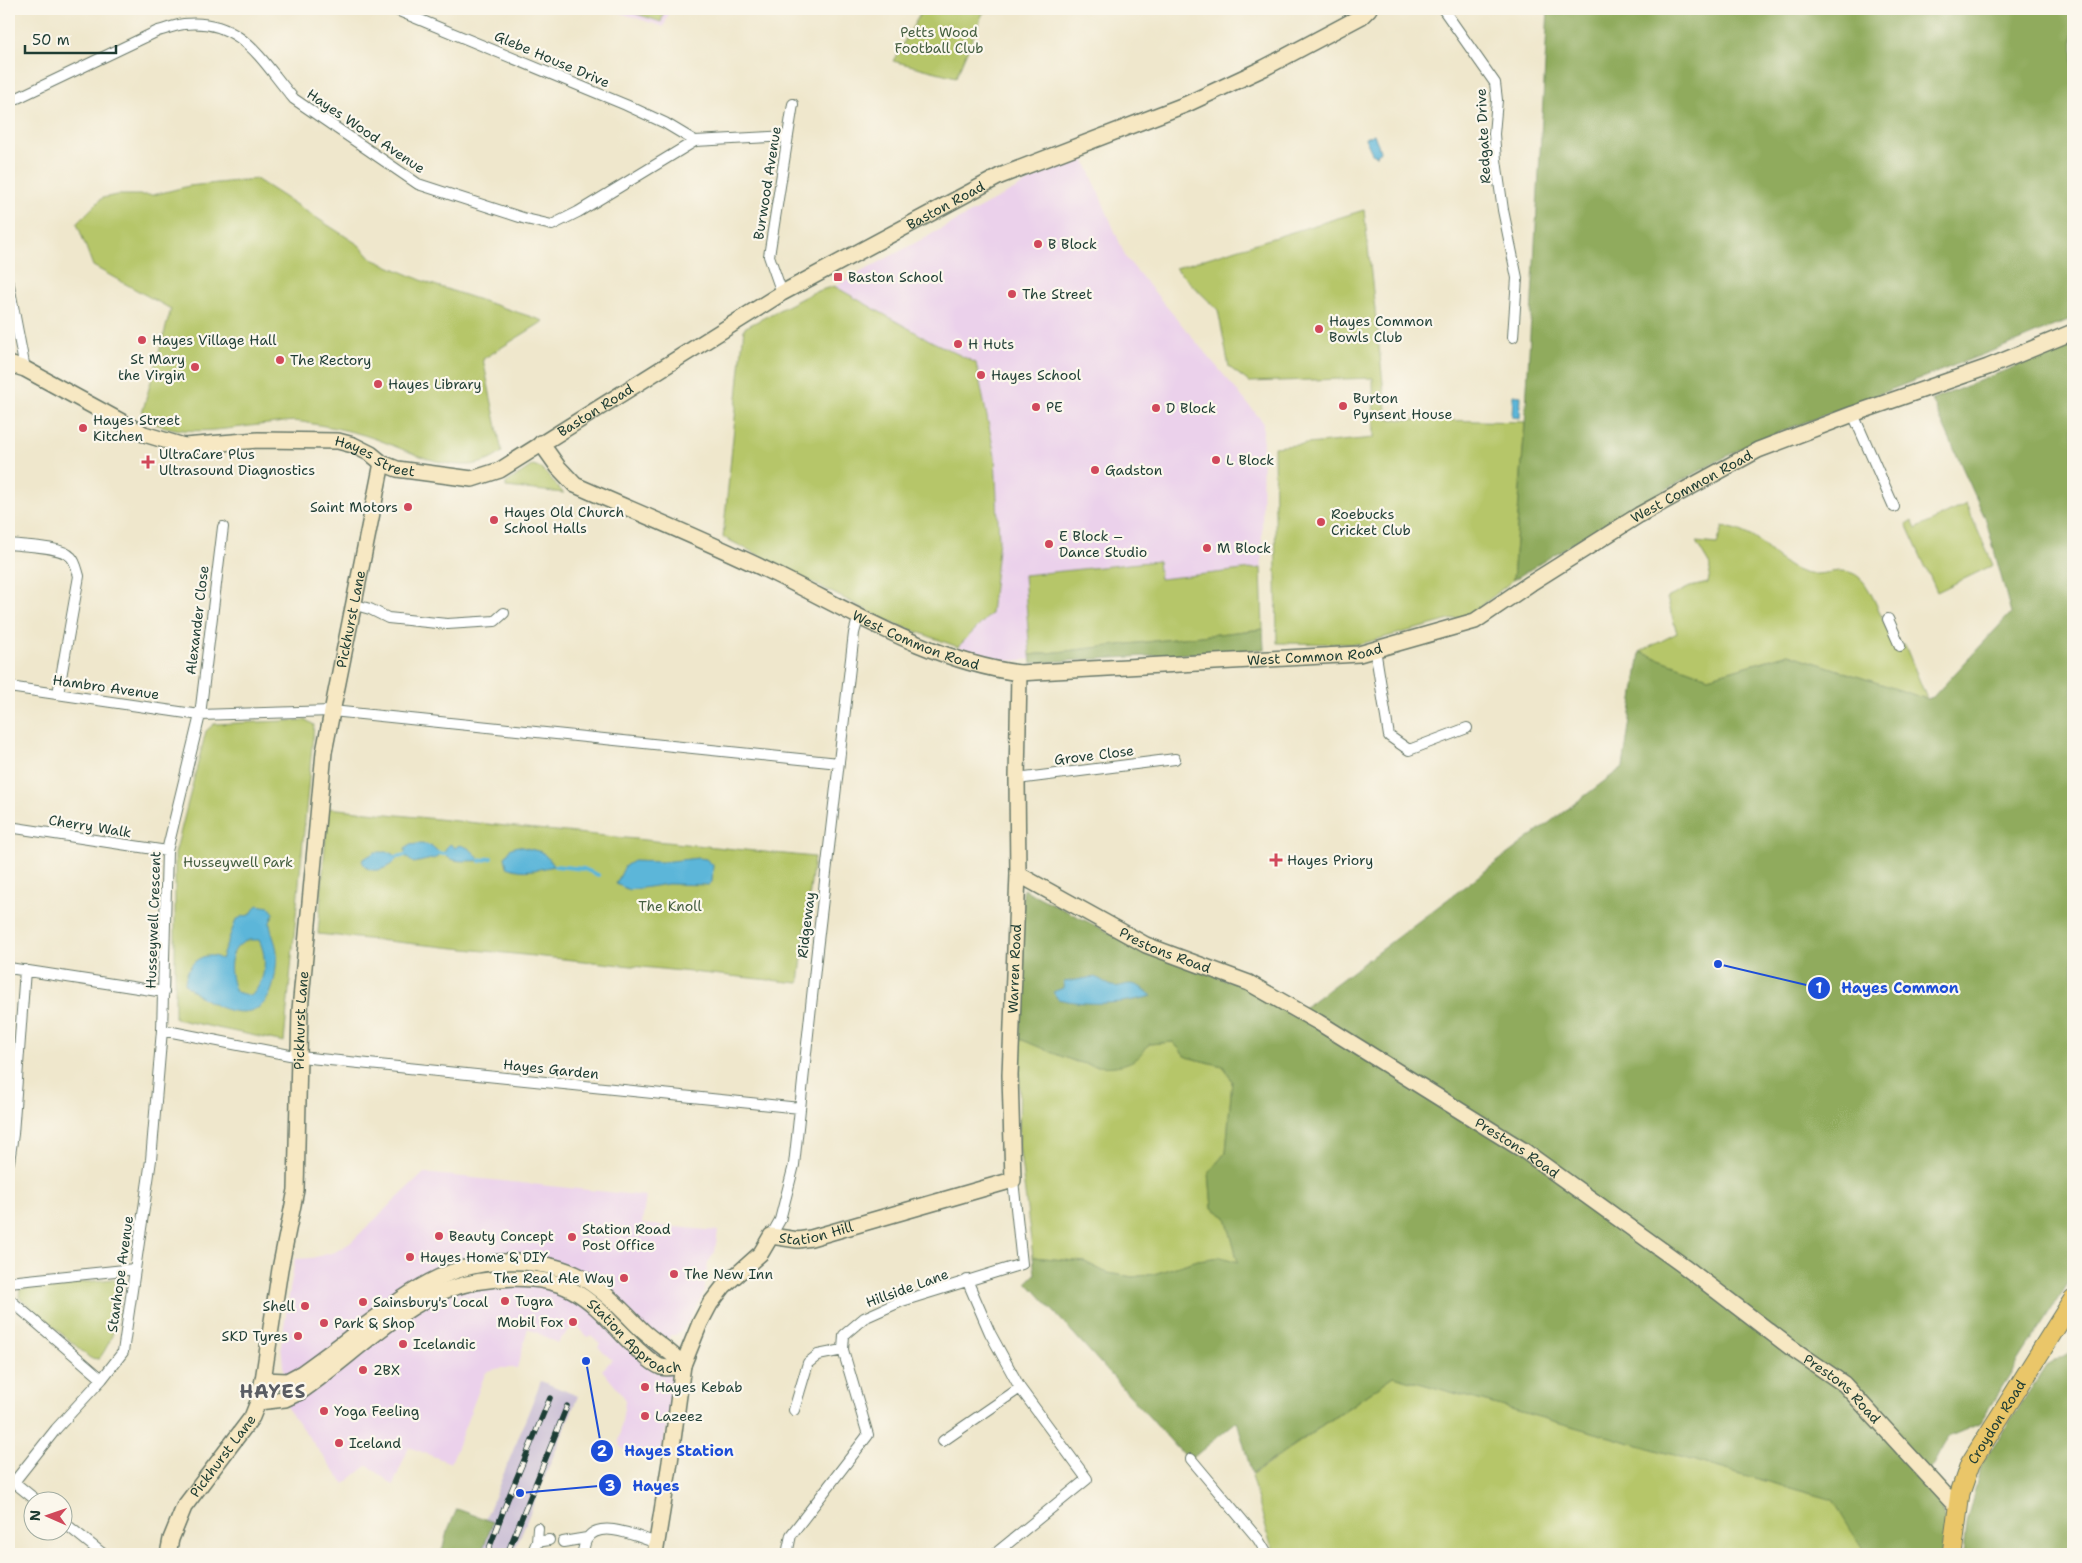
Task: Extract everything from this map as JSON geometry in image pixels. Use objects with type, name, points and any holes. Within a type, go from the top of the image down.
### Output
[{"type":"highway","name":"Croydon Road","points":[[1952,1554],[1958,1505],[1964,1479],[1970,1464],[2073,1300]]},
{"type":"street","name":"Glebe House Drive","points":[[394,9],[626,105],[665,123],[695,141]]},
{"type":"street","name":"Baston Road","points":[[541,443],[782,293],[1000,176],[1188,104],[1264,68],[1362,16],[1369,9]]},
{"type":"street","name":"Redgate Drive","points":[[1443,9],[1495,83],[1497,100],[1494,134],[1496,160],[1503,210],[1517,278],[1513,337]]},
{"type":"street","name":"Hayes Wood Avenue","points":[[9,102],[158,31],[183,24],[223,29],[246,41],[264,59],[294,99],[418,184],[526,219],[552,224],[571,216],[695,141],[788,136]]},
{"type":"street","name":"Burwood Avenue","points":[[782,293],[769,256],[793,104]]},
{"type":"street","points":[[9,285],[25,369]]},
{"type":"street","name":"West Common Road","points":[[541,443],[558,467],[575,484],[770,572],[911,642],[992,669],[1019,673],[1360,654],[1475,621],[1531,583],[1639,515],[1758,450],[1852,414],[1988,367],[2073,332]]},
{"type":"street","name":"Hayes Street","points":[[9,364],[25,369],[144,434],[184,446],[258,440],[338,441],[353,445],[371,454],[382,463],[397,469],[472,479],[500,470],[541,443]]},
{"type":"street","points":[[1852,414],[1894,507]]},
{"type":"street","name":"Pickhurst Lane","points":[[168,1554],[171,1539],[184,1507],[252,1417],[263,1380],[278,1276],[296,1190],[300,1010],[324,752],[352,604],[382,463]]},
{"type":"street","name":"Alexander Close","points":[[200,715],[223,527]]},
{"type":"street","points":[[9,544],[57,550],[71,556],[76,566],[79,576],[58,694]]},
{"type":"street","points":[[352,604],[370,609],[388,618],[447,624],[495,621],[504,613]]},
{"type":"street","name":"Ridgeway","points":[[772,1236],[780,1220],[790,1189],[794,1165],[854,633],[859,616]]},
{"type":"street","points":[[1888,619],[1900,646]]},
{"type":"street","points":[[1375,649],[1389,736],[1409,750],[1467,728]]},
{"type":"street","name":"Warren Road","points":[[1019,673],[1018,874],[1010,1075],[1013,1180],[1022,1264]]},
{"type":"street","name":"Hambro Avenue","points":[[9,687],[200,715]]},
{"type":"street","points":[[200,715],[332,711],[839,764]]},
{"type":"street","name":"Husseywell Crescent","points":[[162,1030],[167,852],[200,715]]},
{"type":"street","name":"Grove Close","points":[[1017,779],[1175,759]]},
{"type":"street","name":"Cherry Walk","points":[[9,827],[167,852]]},
{"type":"street","name":"Prestons Road","points":[[1018,874],[1146,946],[1249,983],[1318,1022],[1523,1150],[1684,1266],[1790,1347],[1844,1384],[1951,1501],[1958,1505]]},
{"type":"street","points":[[9,968],[164,992]]},
{"type":"street","points":[[9,1162],[13,1134],[25,970]]},
{"type":"street","points":[[162,1030],[300,1057]]},
{"type":"street","name":"Stanhope Avenue","points":[[11,1480],[102,1379],[122,1352],[151,1160],[162,1030]]},
{"type":"street","name":"Hayes Garden","points":[[300,1057],[800,1108]]},
{"type":"street","name":"Station Hill","points":[[656,1549],[683,1365],[710,1304],[724,1286],[761,1253],[772,1236],[798,1240],[811,1238],[1013,1180]]},
{"type":"street","name":"Station Approach","points":[[258,1402],[285,1399],[300,1392],[402,1315],[428,1298],[461,1285],[496,1280],[525,1279],[563,1286],[579,1294],[594,1306],[632,1344],[655,1363],[669,1368],[683,1365],[675,1356],[652,1339],[609,1298],[578,1276],[550,1265],[503,1262],[470,1267],[428,1282],[408,1293],[302,1373],[287,1381],[263,1380]]},
{"type":"street","name":"Hillside Lane","points":[[843,1350],[844,1335],[864,1318],[902,1302],[1022,1264]]},
{"type":"street","points":[[9,1282],[134,1269]]},
{"type":"street","points":[[967,1280],[990,1333],[1020,1388],[1087,1479],[995,1554]]},
{"type":"street","points":[[9,1299],[102,1379]]},
{"type":"street","points":[[787,1554],[791,1535],[868,1435],[843,1350],[818,1355],[808,1363],[794,1410]]},
{"type":"street","points":[[943,1441],[1020,1388]]},
{"type":"street","points":[[1191,1459],[1258,1539],[1267,1554]]},
{"type":"street","points":[[11,1480],[24,1490]]},
{"type":"street","points":[[532,1554],[537,1542],[538,1528]]},
{"type":"street","points":[[563,1542],[587,1538],[597,1532],[608,1529],[656,1549]]},
{"type":"street","points":[[72,1530],[103,1554]]},
{"type":"street","points":[[582,1554],[587,1538]]},
{"type":"street","points":[[537,1542],[549,1540]]},
{"type":"shaded area","points":[[608,9],[670,9],[664,27]]},
{"type":"shaded area","name":"Hayes School","points":[[1082,153],[1126,258],[1263,422],[1261,644],[1006,661],[958,647],[888,621],[723,537],[744,328],[812,293],[835,286]]},
{"type":"shaded area","points":[[424,1173],[646,1196],[642,1224],[718,1231],[715,1251],[708,1263],[704,1293],[683,1330],[676,1335],[669,1335],[673,1382],[662,1455],[625,1451],[620,1446],[624,1397],[602,1370],[612,1360],[598,1347],[600,1344],[591,1335],[588,1337],[575,1324],[557,1343],[528,1328],[517,1368],[500,1368],[488,1371],[485,1374],[451,1463],[409,1447],[393,1485],[368,1465],[344,1484],[287,1408],[281,1345],[295,1259],[312,1258],[335,1252],[350,1243]]},
{"type":"shaded area","points":[[541,1381],[578,1396],[513,1554],[481,1554],[492,1523],[485,1520]]},
{"type":"green space","points":[[622,9],[665,9],[661,22]]},
{"type":"green space","name":"Petts Wood Football Club","points":[[923,9],[993,9],[983,13],[956,77],[893,61]]},
{"type":"green space","points":[[1548,9],[2073,9],[2073,318],[2013,343],[1751,443],[1612,519],[1513,580],[1525,425]]},
{"type":"green space","points":[[256,179],[359,245],[372,259],[428,283],[544,321],[483,359],[502,452],[487,461],[471,465],[455,465],[438,462],[373,438],[338,428],[302,422],[293,421],[203,431],[171,428],[141,417],[171,309],[93,266],[77,223],[102,198],[117,195],[153,195],[189,186]]},
{"type":"green space","points":[[1364,210],[1387,419],[1525,422],[1513,580],[1472,614],[1360,644],[1277,643],[1274,447],[1374,438],[1373,378],[1249,382],[1229,367],[1218,310],[1175,268]]},
{"type":"green space","points":[[834,286],[931,341],[976,363],[995,456],[999,540],[991,614],[958,647],[888,621],[723,537],[744,328],[812,293]]},
{"type":"green space","points":[[2073,343],[2073,1276],[1979,1424],[1948,1437],[1923,1483],[1942,1507],[1945,1515],[1945,1554],[1866,1554],[1833,1500],[1394,1376],[1252,1474],[1237,1421],[1189,1461],[1027,1282],[1035,1274],[1033,1257],[1085,1262],[1107,1273],[1133,1277],[1154,1274],[1198,1260],[1221,1257],[1238,1262],[1226,1217],[1212,1208],[1209,1172],[1226,1152],[1232,1081],[1223,1066],[1186,1057],[1173,1042],[1149,1044],[1136,1059],[1122,1065],[1108,1067],[1077,1062],[1020,1039],[1023,889],[1128,942],[1244,987],[1293,1016],[1623,767],[1640,652],[1708,677],[1789,654],[1927,699],[1933,697],[2011,613],[1986,520],[1932,400]]},
{"type":"green space","points":[[533,465],[542,469],[564,493],[506,487],[506,483]]},
{"type":"green space","points":[[1966,504],[1993,565],[1937,592],[1906,524],[1912,520],[1916,529]]},
{"type":"green space","points":[[1723,527],[1747,534],[1790,567],[1801,572],[1816,574],[1846,571],[1860,578],[1875,601],[1895,649],[1905,645],[1927,699],[1789,654],[1708,677],[1640,652],[1677,633],[1667,598],[1690,587],[1708,583],[1711,567],[1696,542],[1717,544]]},
{"type":"green space","points":[[1158,561],[1160,579],[1261,568],[1263,629],[1030,655],[1024,575]]},
{"type":"green space","points":[[1263,629],[1264,649],[1031,663],[1030,655]]},
{"type":"green space","name":"Husseywell Park","points":[[306,720],[314,725],[284,1042],[175,1019],[175,854],[206,731],[214,724]]},
{"type":"green space","name":"The Knoll","points":[[328,808],[814,857],[799,983],[318,934]]},
{"type":"green space","points":[[1020,1039],[1076,1062],[1136,1059],[1149,1044],[1173,1042],[1186,1057],[1223,1066],[1232,1081],[1226,1152],[1209,1172],[1212,1208],[1226,1217],[1238,1262],[1220,1257],[1198,1260],[1154,1274],[1133,1277],[1107,1273],[1085,1262],[1033,1257],[1019,1145]]},
{"type":"green space","points":[[113,1279],[122,1288],[120,1307],[109,1343],[99,1359],[90,1358],[19,1297],[20,1289]]},
{"type":"green space","points":[[2073,1347],[2073,1554],[1963,1554],[1966,1523],[1982,1463],[2046,1366],[2072,1351]]},
{"type":"green space","points":[[1394,1376],[1833,1500],[1943,1509],[1945,1554],[1276,1554],[1270,1542],[1251,1476]]},
{"type":"green space","points":[[457,1509],[493,1522],[481,1554],[441,1554],[447,1532]]},
{"type":"water","points":[[1374,134],[1380,151],[1377,155],[1372,153],[1365,138]]},
{"type":"water","points":[[1513,395],[1521,396],[1520,418],[1512,417]]},
{"type":"water","points":[[424,844],[434,848],[439,853],[436,858],[414,863],[405,854],[405,849],[410,845]]},
{"type":"water","points":[[450,844],[455,848],[459,845],[469,848],[480,861],[460,861],[448,857],[444,854]]},
{"type":"water","points":[[518,846],[542,852],[555,866],[525,871],[507,867],[505,857],[511,848]]},
{"type":"water","points":[[375,852],[390,852],[398,857],[385,868],[379,870],[369,869],[362,860]]},
{"type":"water","points":[[698,858],[706,859],[713,865],[712,882],[709,885],[668,884],[629,890],[616,884],[625,866],[633,861],[662,862]]},
{"type":"water","points":[[257,905],[269,907],[274,913],[270,922],[277,952],[276,969],[270,993],[262,1005],[251,1011],[238,1012],[210,1003],[185,984],[188,970],[197,960],[208,956],[215,956],[221,959],[236,920],[250,915]],"holes":[[[249,940],[259,940],[264,954],[264,969],[260,983],[251,996],[236,992],[231,977],[233,955],[242,944]]]},
{"type":"water","points":[[1094,977],[1115,986],[1134,985],[1143,988],[1152,996],[1129,1001],[1081,1003],[1058,999],[1053,992],[1063,988],[1064,982]]},
{"type":"waterway","points":[[438,853],[444,854]]},
{"type":"waterway","points":[[398,857],[405,855]]},
{"type":"waterway","points":[[480,861],[491,858]]},
{"type":"waterway","points":[[555,866],[584,869],[598,875]]},
{"type":"railway","points":[[487,1554],[550,1398]]},
{"type":"railway","points":[[507,1554],[567,1406]]},
{"type":"place","name":"B Block","points":[[1038,244]]},
{"type":"place","name":"Baston School","points":[[838,277]]},
{"type":"place","name":"The Street","points":[[1012,294]]},
{"type":"place","name":"Hayes Common Bowls Club","points":[[1319,329]]},
{"type":"place","name":"Hayes Village Hall","points":[[142,340]]},
{"type":"place","name":"H Huts","points":[[958,344]]},
{"type":"place","name":"The Rectory","points":[[280,360]]},
{"type":"place","name":"St Mary the Virgin","points":[[195,367]]},
{"type":"place","name":"Hayes School","points":[[981,375]]},
{"type":"place","name":"Hayes Library","points":[[378,384]]},
{"type":"place","name":"Burton Pynsent House","points":[[1343,406]]},
{"type":"place","name":"PE","points":[[1036,407]]},
{"type":"place","name":"D Block","points":[[1156,408]]},
{"type":"place","name":"Hayes Street Kitchen","points":[[83,428]]},
{"type":"place","name":"L Block","points":[[1216,460]]},
{"type":"place","name":"UltraCare Plus Ultrasound Diagnostics","points":[[148,462]]},
{"type":"place","name":"Gadston","points":[[1095,470]]},
{"type":"place","name":"Saint Motors","points":[[408,507]]},
{"type":"place","name":"Hayes Old Church School Halls","points":[[494,520]]},
{"type":"place","name":"Roebucks Cricket Club","points":[[1321,522]]},
{"type":"place","name":"E Block – Dance Studio","points":[[1049,544]]},
{"type":"place","name":"M Block","points":[[1207,548]]},
{"type":"place","name":"Hayes Priory","points":[[1276,860]]},
{"type":"place","name":"Hayes Common","points":[[1718,964]]},
{"type":"place","name":"Beauty Concept","points":[[439,1236]]},
{"type":"place","name":"Station Road Post Office","points":[[572,1237]]},
{"type":"place","name":"Hayes Home & DIY","points":[[410,1257]]},
{"type":"place","name":"The New Inn","points":[[674,1274]]},
{"type":"place","name":"The Real Ale Way","points":[[624,1278]]},
{"type":"place","name":"Tugra","points":[[505,1301]]},
{"type":"place","name":"Sainsbury's Local","points":[[363,1302]]},
{"type":"place","name":"Shell","points":[[305,1306]]},
{"type":"place","name":"Mobil Fox","points":[[573,1322]]},
{"type":"place","name":"Park & Shop","points":[[324,1323]]},
{"type":"place","name":"SKD Tyres","points":[[298,1336]]},
{"type":"place","name":"Icelandic","points":[[403,1344]]},
{"type":"place","name":"Hayes Station","points":[[586,1361]]},
{"type":"place","name":"2BX","points":[[363,1370]]},
{"type":"place","name":"Hayes Kebab","points":[[645,1387]]},
{"type":"place","name":"Yoga Feeling","points":[[324,1411]]},
{"type":"place","name":"Lazeez","points":[[645,1416]]},
{"type":"place","name":"Iceland","points":[[339,1443]]},
{"type":"place","name":"Hayes","points":[[520,1493]]},
{"type":"district","name":"HAYES","points":[[273,1391]]}]
